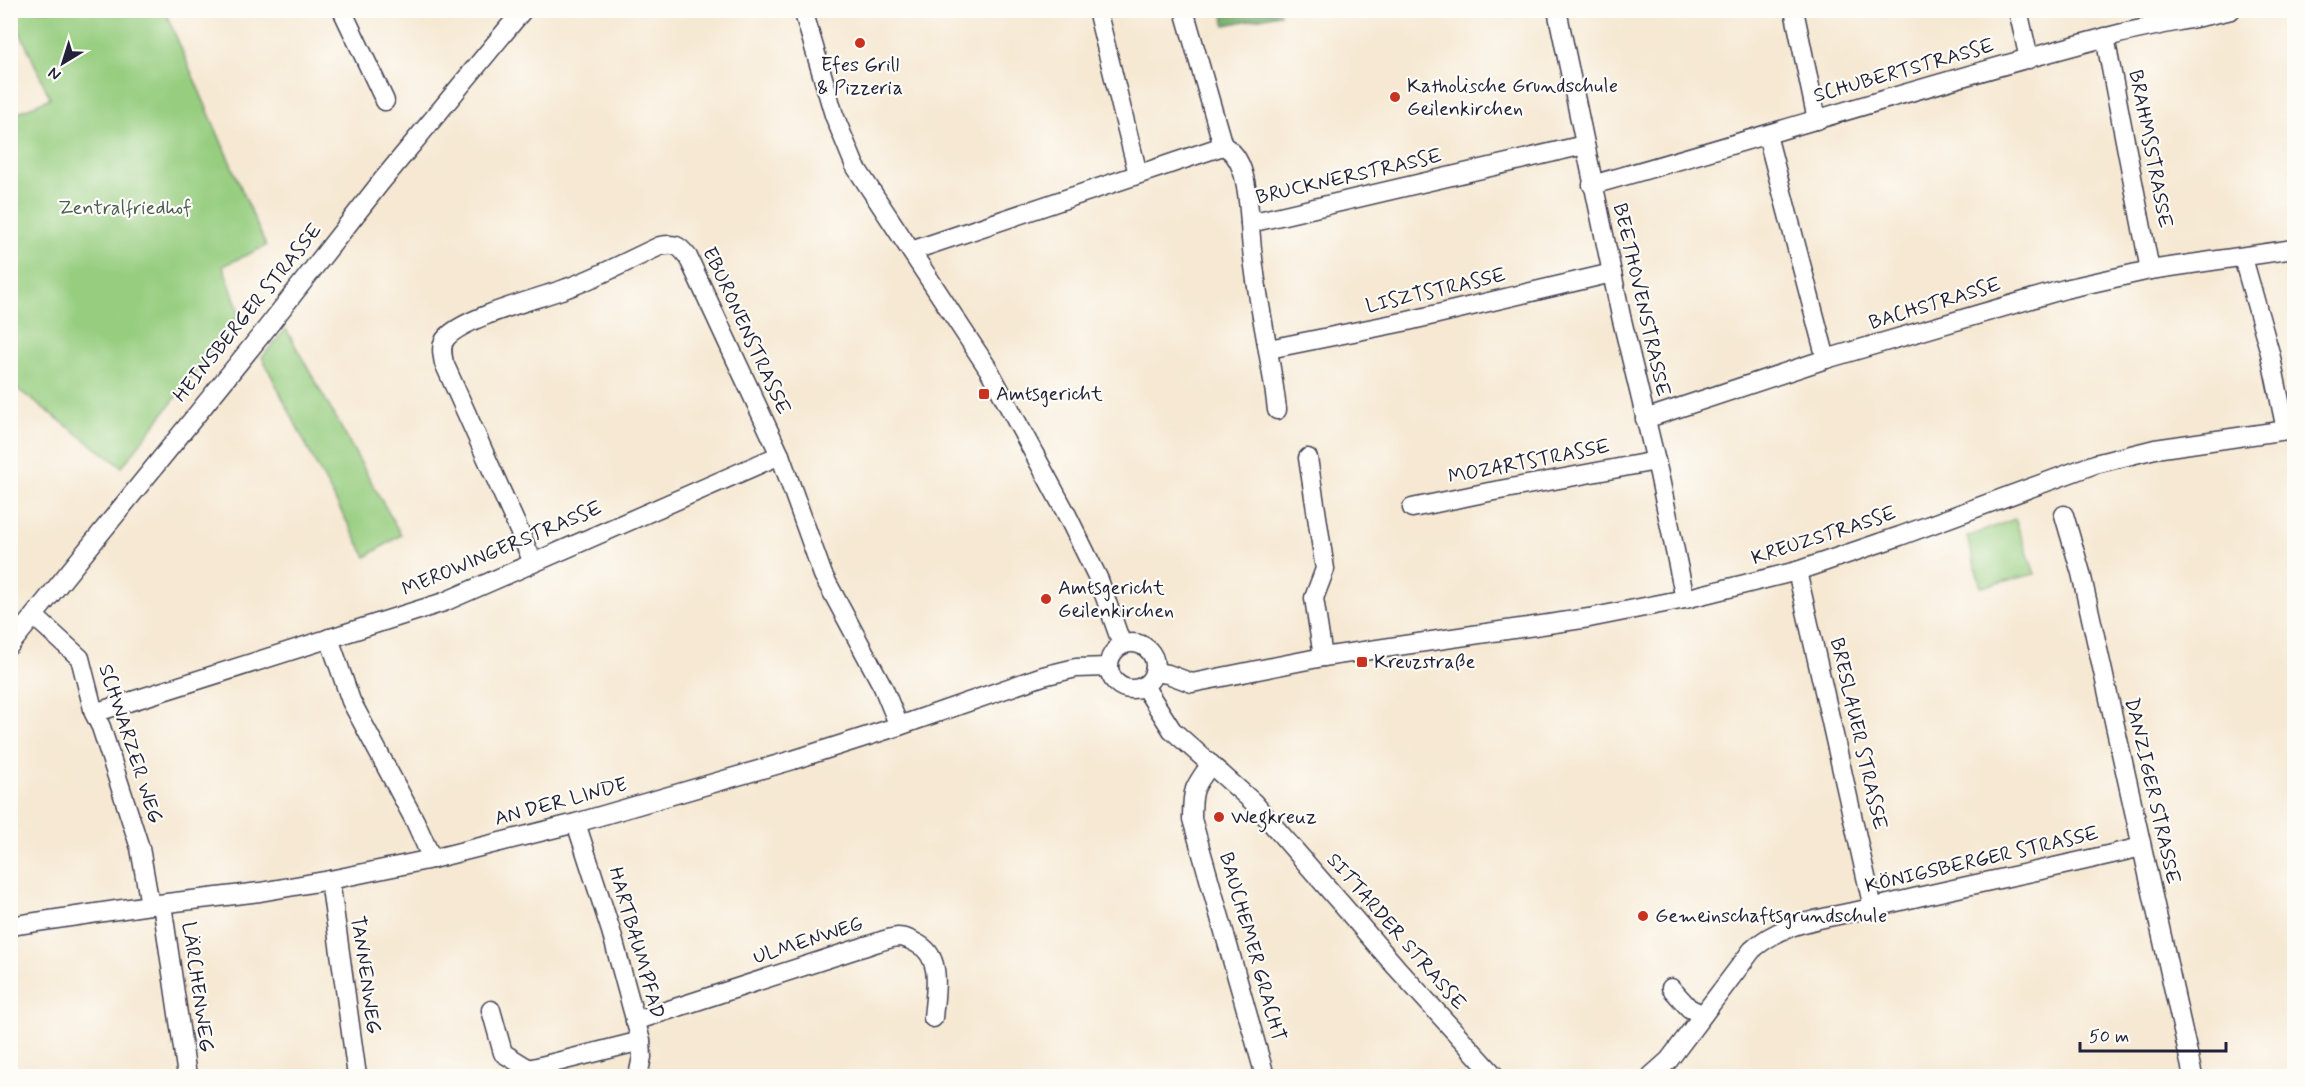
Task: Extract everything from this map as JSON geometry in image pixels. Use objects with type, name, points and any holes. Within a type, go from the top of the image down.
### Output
[{"type":"street","points":[[342,10],[385,101]]},
{"type":"street","name":"HEINSBERGER STRASSE","points":[[10,645],[266,329],[381,182],[523,10]]},
{"type":"street","points":[[802,10],[834,115],[855,166],[989,370],[1065,511],[1103,589],[1122,645]]},
{"type":"street","points":[[1097,10],[1138,174]]},
{"type":"street","points":[[911,251],[1223,146],[1184,10]]},
{"type":"street","name":"BEETHOVENSTRASSE","points":[[1557,10],[1592,184],[1656,461],[1685,599]]},
{"type":"street","points":[[1794,10],[1817,120]]},
{"type":"street","points":[[2018,10],[2029,59]]},
{"type":"street","name":"SCHUBERTSTRASSE","points":[[1592,184],[2106,37],[2231,10]]},
{"type":"street","name":"BRAHMSSTRASSE","points":[[2106,37],[2150,270]]},
{"type":"street","points":[[1767,135],[1826,359]]},
{"type":"street","name":"BRUCKNERSTRASSE","points":[[1223,146],[1232,150],[1238,160],[1248,194],[1250,223],[1584,145]]},
{"type":"street","points":[[1250,223],[1252,258],[1269,349],[1277,410]]},
{"type":"street","name":"EBURONENSTRASSE","points":[[532,562],[444,363],[441,350],[443,343],[463,325],[569,288],[660,246],[672,243],[680,246],[688,257],[780,455],[823,575],[883,687],[899,726]]},
{"type":"street","name":"BACHSTRASSE","points":[[1646,419],[1826,359],[2065,289],[2150,270],[2295,249]]},
{"type":"street","points":[[2244,258],[2290,429]]},
{"type":"street","name":"LISZTSTRASSE","points":[[1269,349],[1408,321],[1612,273]]},
{"type":"street","name":"KREUZSTRASSE","points":[[1149,679],[1168,674],[1192,683],[1323,657],[1589,618],[1685,599],[1797,571],[1900,536],[2095,464],[2155,449],[2290,429]]},
{"type":"street","name":"MEROWINGERSTRASSE","points":[[98,712],[444,602],[780,455]]},
{"type":"street","points":[[1308,458],[1325,569],[1314,598],[1323,657]]},
{"type":"street","name":"MOZARTSTRASSE","points":[[1412,508],[1656,461]]},
{"type":"street","name":"DANZIGER STRASSE","points":[[2064,515],[2081,573],[2193,1077]]},
{"type":"street","name":"BRESLAUER STRASSE","points":[[1797,571],[1873,908]]},
{"type":"street","name":"SCHWARZER WEG","points":[[34,616],[80,658],[156,904]]},
{"type":"street","points":[[329,638],[351,701],[415,821],[432,859]]},
{"type":"street","points":[[1135,644],[1146,649],[1153,659],[1149,679],[1131,689],[1118,685],[1113,680],[1109,667],[1110,658],[1122,645],[1135,644]]},
{"type":"street","name":"AN DER LINDE","points":[[10,926],[330,880],[432,859],[576,823],[793,760],[1043,676],[1076,668],[1109,667]]},
{"type":"street","name":"SITTARDER STRASSE","points":[[1149,679],[1172,730],[1253,802],[1495,1077]]},
{"type":"street","points":[[98,712],[129,787]]},
{"type":"street","name":"BAUCHEMER GRACHT","points":[[1211,764],[1194,787],[1192,819],[1265,1077]]},
{"type":"street","name":"HARTBAUMPFAD","points":[[576,823],[611,931],[641,1041],[642,1057],[638,1077]]},
{"type":"street","name":"KÖNIGSBERGER STRASSE","points":[[1651,1077],[1669,1060],[1752,950],[1765,938],[1797,926],[1959,886],[2056,868],[2141,847]]},
{"type":"street","name":"TANNENWEG","points":[[330,880],[357,1077]]},
{"type":"street","name":"LÄRCHENWEG","points":[[156,904],[187,1077]]},
{"type":"street","name":"ULMENWEG","points":[[635,1021],[862,947],[900,937],[919,944],[929,951],[934,961],[933,1018]]},
{"type":"street","points":[[1671,988],[1689,1008],[1703,1016]]},
{"type":"street","points":[[491,1010],[503,1053],[528,1073],[641,1041]]},
{"type":"green space","name":"Zentralfriedhof","points":[[18,10],[165,11],[266,246],[223,266],[240,314],[122,467],[11,384],[11,116],[50,98],[11,12]]},
{"type":"green space","points":[[1222,11],[1279,11],[1280,14],[1225,25]]},
{"type":"green space","points":[[286,329],[401,535],[366,557],[314,461],[262,357]]},
{"type":"green space","points":[[2015,519],[2035,574],[1981,587],[1967,537]]},
{"type":"place","name":"Efes Grill & Pizzeria","points":[[860,43]]},
{"type":"place","name":"Katholische Grundschule Geilenkirchen","points":[[1395,97]]},
{"type":"place","name":"Amtsgericht","points":[[984,394]]},
{"type":"place","name":"Amtsgericht Geilenkirchen","points":[[1046,599]]},
{"type":"place","name":"Kreuzstraße","points":[[1362,662]]},
{"type":"place","name":"Wegkreuz","points":[[1219,817]]},
{"type":"place","name":"Gemeinschaftsgrundschule","points":[[1643,916]]}]
